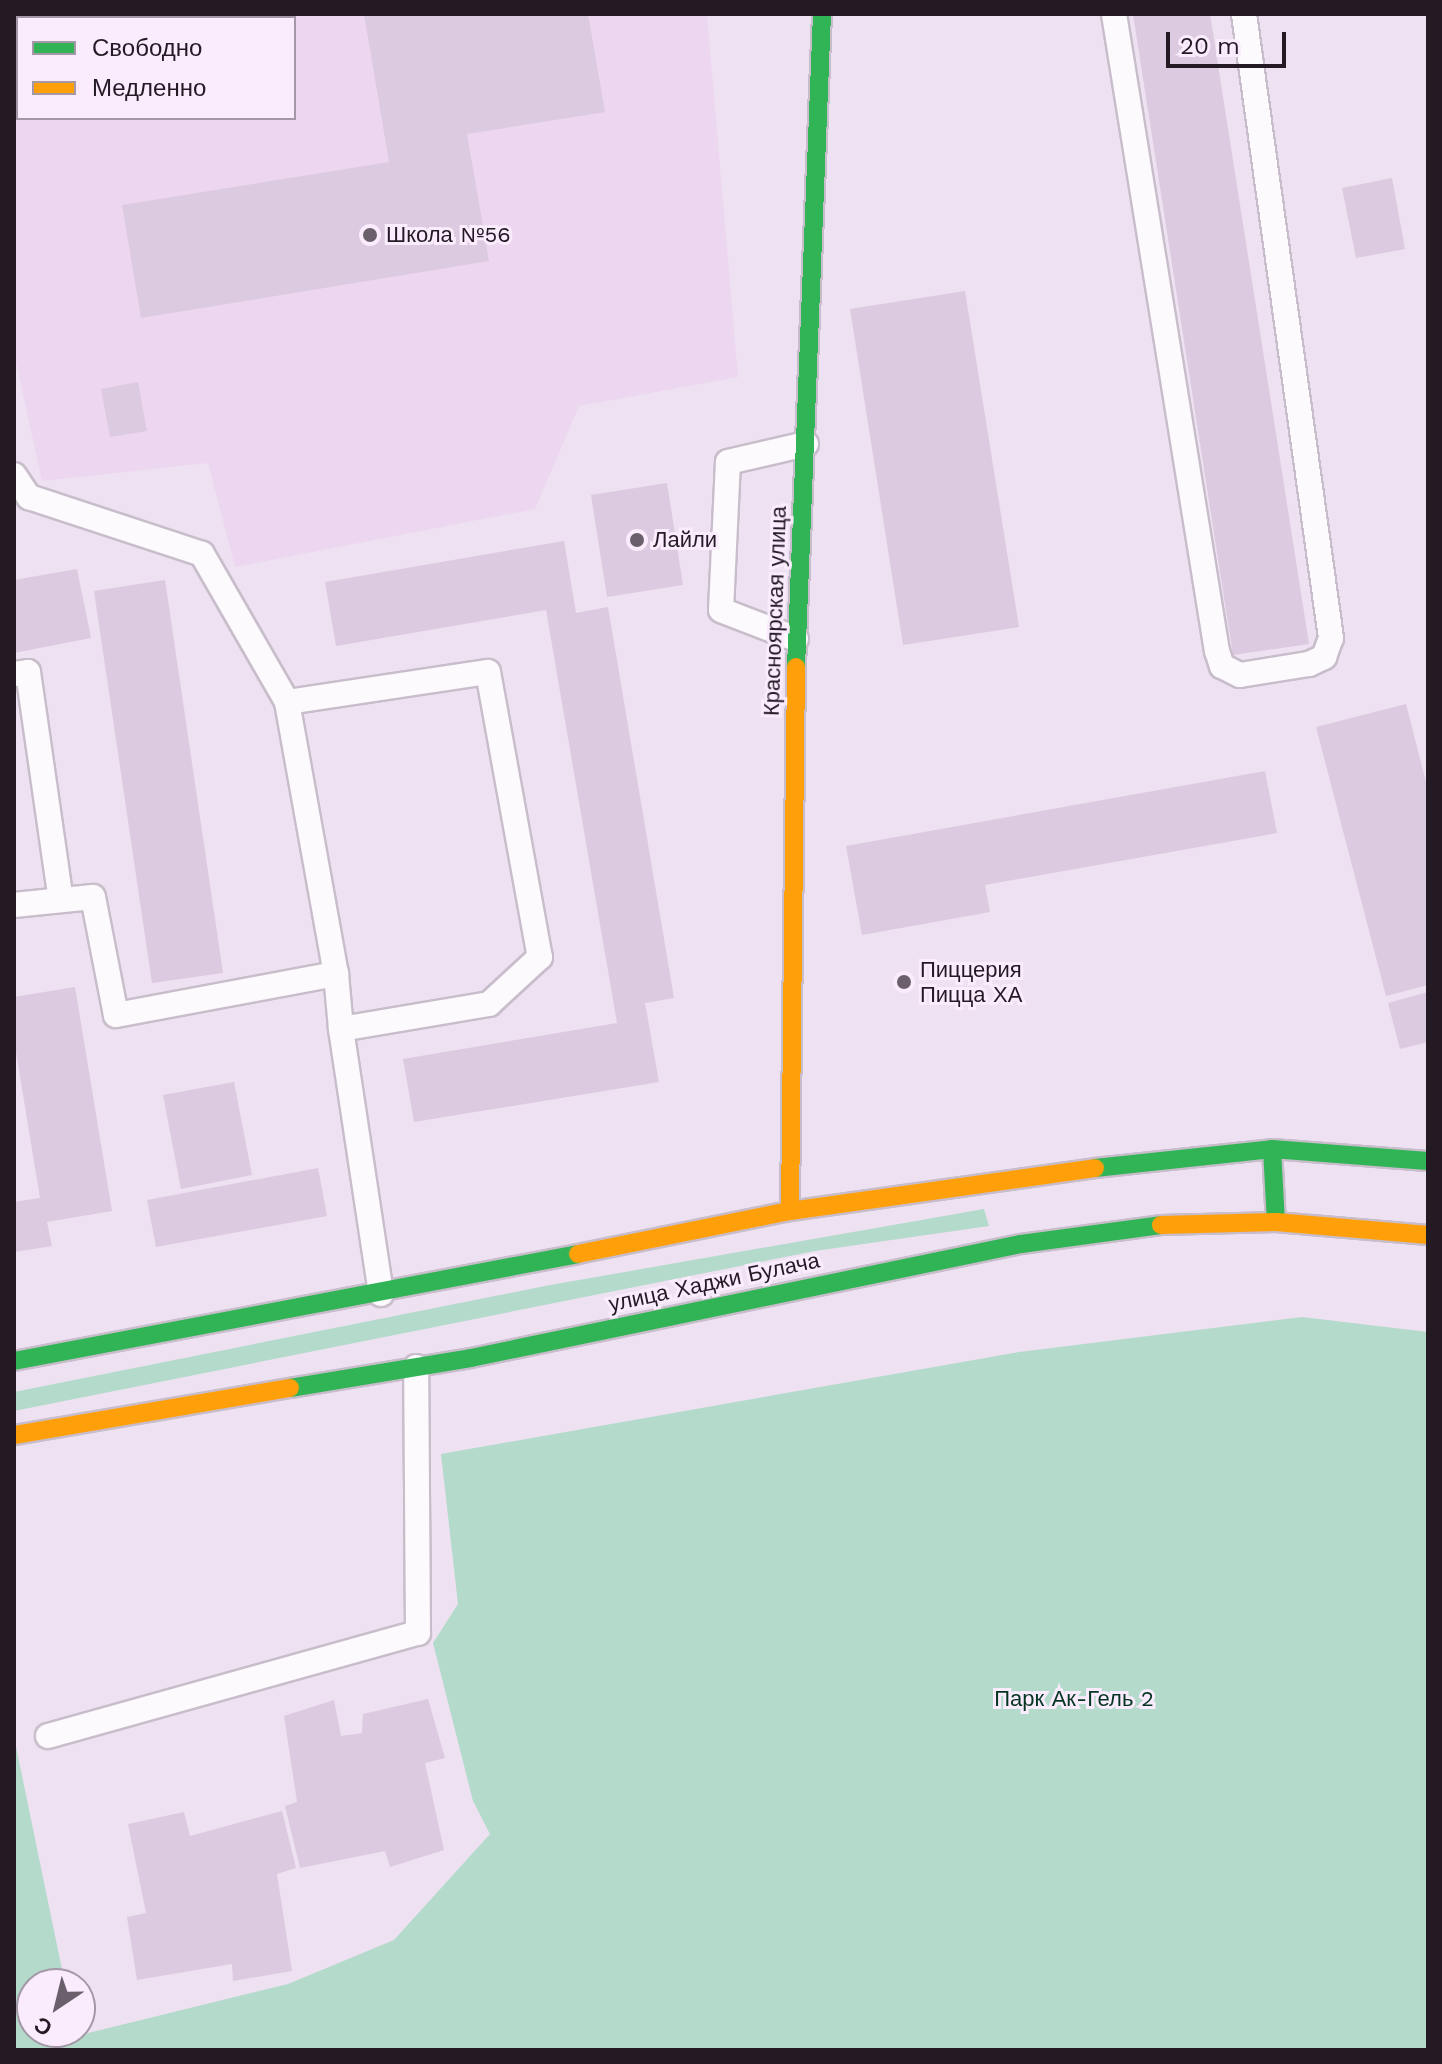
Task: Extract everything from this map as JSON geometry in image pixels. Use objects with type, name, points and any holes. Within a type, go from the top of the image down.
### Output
[{"type":"main road","name":"Красноярская улица","points":[[790,1211],[796,639],[822,14]]},
{"type":"main road","points":[[14,1361],[381,1294],[790,1211],[1008,1177],[1272,1149],[1428,1161]]},
{"type":"main road","points":[[1272,1149],[1276,1222]]},
{"type":"main road","points":[[1008,1177],[1021,1244]]},
{"type":"main road","name":"улица Хаджи Булача","points":[[14,1435],[416,1367],[1021,1244],[1141,1226],[1276,1222],[1428,1235]]},
{"type":"lane","points":[[1114,14],[1217,651],[1222,666],[1240,675],[1309,664],[1324,657],[1331,638],[1244,14]]},
{"type":"lane","points":[[796,639],[721,610],[728,462],[806,444]]},
{"type":"lane","points":[[14,475],[29,497],[202,554],[287,702],[336,974],[341,1029],[381,1294]]},
{"type":"lane","points":[[14,674],[28,672],[61,900]]},
{"type":"lane","points":[[287,702],[488,672],[540,957],[489,1004],[341,1029]]},
{"type":"lane","points":[[14,905],[93,897],[116,1015],[336,974]]},
{"type":"lane","points":[[48,1736],[418,1633],[416,1367]]},
{"type":"shaded area","name":"Школа №56","points":[[14,14],[707,14],[738,377],[579,406],[535,509],[235,567],[208,463],[42,481],[14,353]]},
{"type":"green space","points":[[984,1209],[989,1226],[815,1251],[14,1411],[14,1392],[545,1286]]},
{"type":"green space","name":"Парк Ак-Гель 2","points":[[1302,1317],[1428,1332],[1428,2050],[14,2050],[14,1737],[62,1968],[16,1968],[16,2048],[96,2048],[96,2031],[288,1984],[394,1940],[490,1834],[473,1801],[433,1643],[458,1604],[441,1454],[1019,1352]]},
{"type":"building","points":[[364,14],[588,14],[605,112],[467,134],[489,261],[141,318],[122,205],[389,162]]},
{"type":"building","points":[[1133,14],[1210,14],[1309,644],[1233,655]]},
{"type":"building","points":[[1392,178],[1405,249],[1356,258],[1342,188]]},
{"type":"building","points":[[965,291],[1019,627],[903,645],[850,309]]},
{"type":"building","points":[[138,382],[147,431],[110,437],[101,389]]},
{"type":"building","name":"Лайли","points":[[667,483],[683,585],[607,597],[591,495]]},
{"type":"building","points":[[564,541],[576,613],[608,607],[674,998],[645,1003],[659,1082],[414,1122],[403,1059],[617,1023],[546,610],[336,646],[325,582]]},
{"type":"building","points":[[77,569],[91,638],[14,653],[14,580]]},
{"type":"building","points":[[165,580],[223,973],[152,983],[94,591]]},
{"type":"building","points":[[1406,704],[1428,790],[1428,985],[1386,996],[1316,727]]},
{"type":"building","points":[[1265,771],[1277,833],[985,885],[990,912],[862,935],[846,846]]},
{"type":"building","points":[[75,987],[112,1211],[47,1222],[52,1246],[14,1252],[14,1202],[40,1198],[14,1040],[14,997]]},
{"type":"building","points":[[1428,992],[1428,1042],[1400,1049],[1388,1003]]},
{"type":"building","points":[[234,1082],[252,1175],[181,1189],[163,1095]]},
{"type":"building","points":[[318,1168],[327,1216],[156,1247],[147,1200]]},
{"type":"building","points":[[428,1699],[445,1758],[425,1763],[444,1850],[390,1867],[385,1851],[300,1868],[285,1806],[297,1802],[284,1716],[334,1700],[341,1736],[362,1733],[363,1714]]},
{"type":"building","points":[[282,1811],[296,1868],[277,1874],[292,1971],[233,1981],[232,1964],[137,1980],[127,1917],[146,1913],[128,1824],[184,1812],[190,1836]]},
{"type":"traffic: fast","points":[[796,667],[822,14]]},
{"type":"traffic: fast","points":[[1272,1149],[1276,1222]]},
{"type":"traffic: fast","points":[[1095,1168],[1272,1149],[1428,1161]]},
{"type":"traffic: fast","points":[[290,1388],[471,1358],[1021,1244],[1161,1225]]},
{"type":"traffic: fast","points":[[14,1361],[578,1254]]},
{"type":"traffic: slow","points":[[790,1211],[796,667]]},
{"type":"traffic: slow","points":[[578,1254],[790,1211],[1095,1168]]},
{"type":"traffic: slow","points":[[1161,1225],[1276,1222],[1428,1235]]},
{"type":"traffic: slow","points":[[14,1435],[290,1388]]},
{"type":"place","name":"Школа №56","points":[[370,235]]},
{"type":"place","name":"Лайли","points":[[637,540]]},
{"type":"place","name":"Пиццерия Пицца ХА","points":[[904,982]]}]
